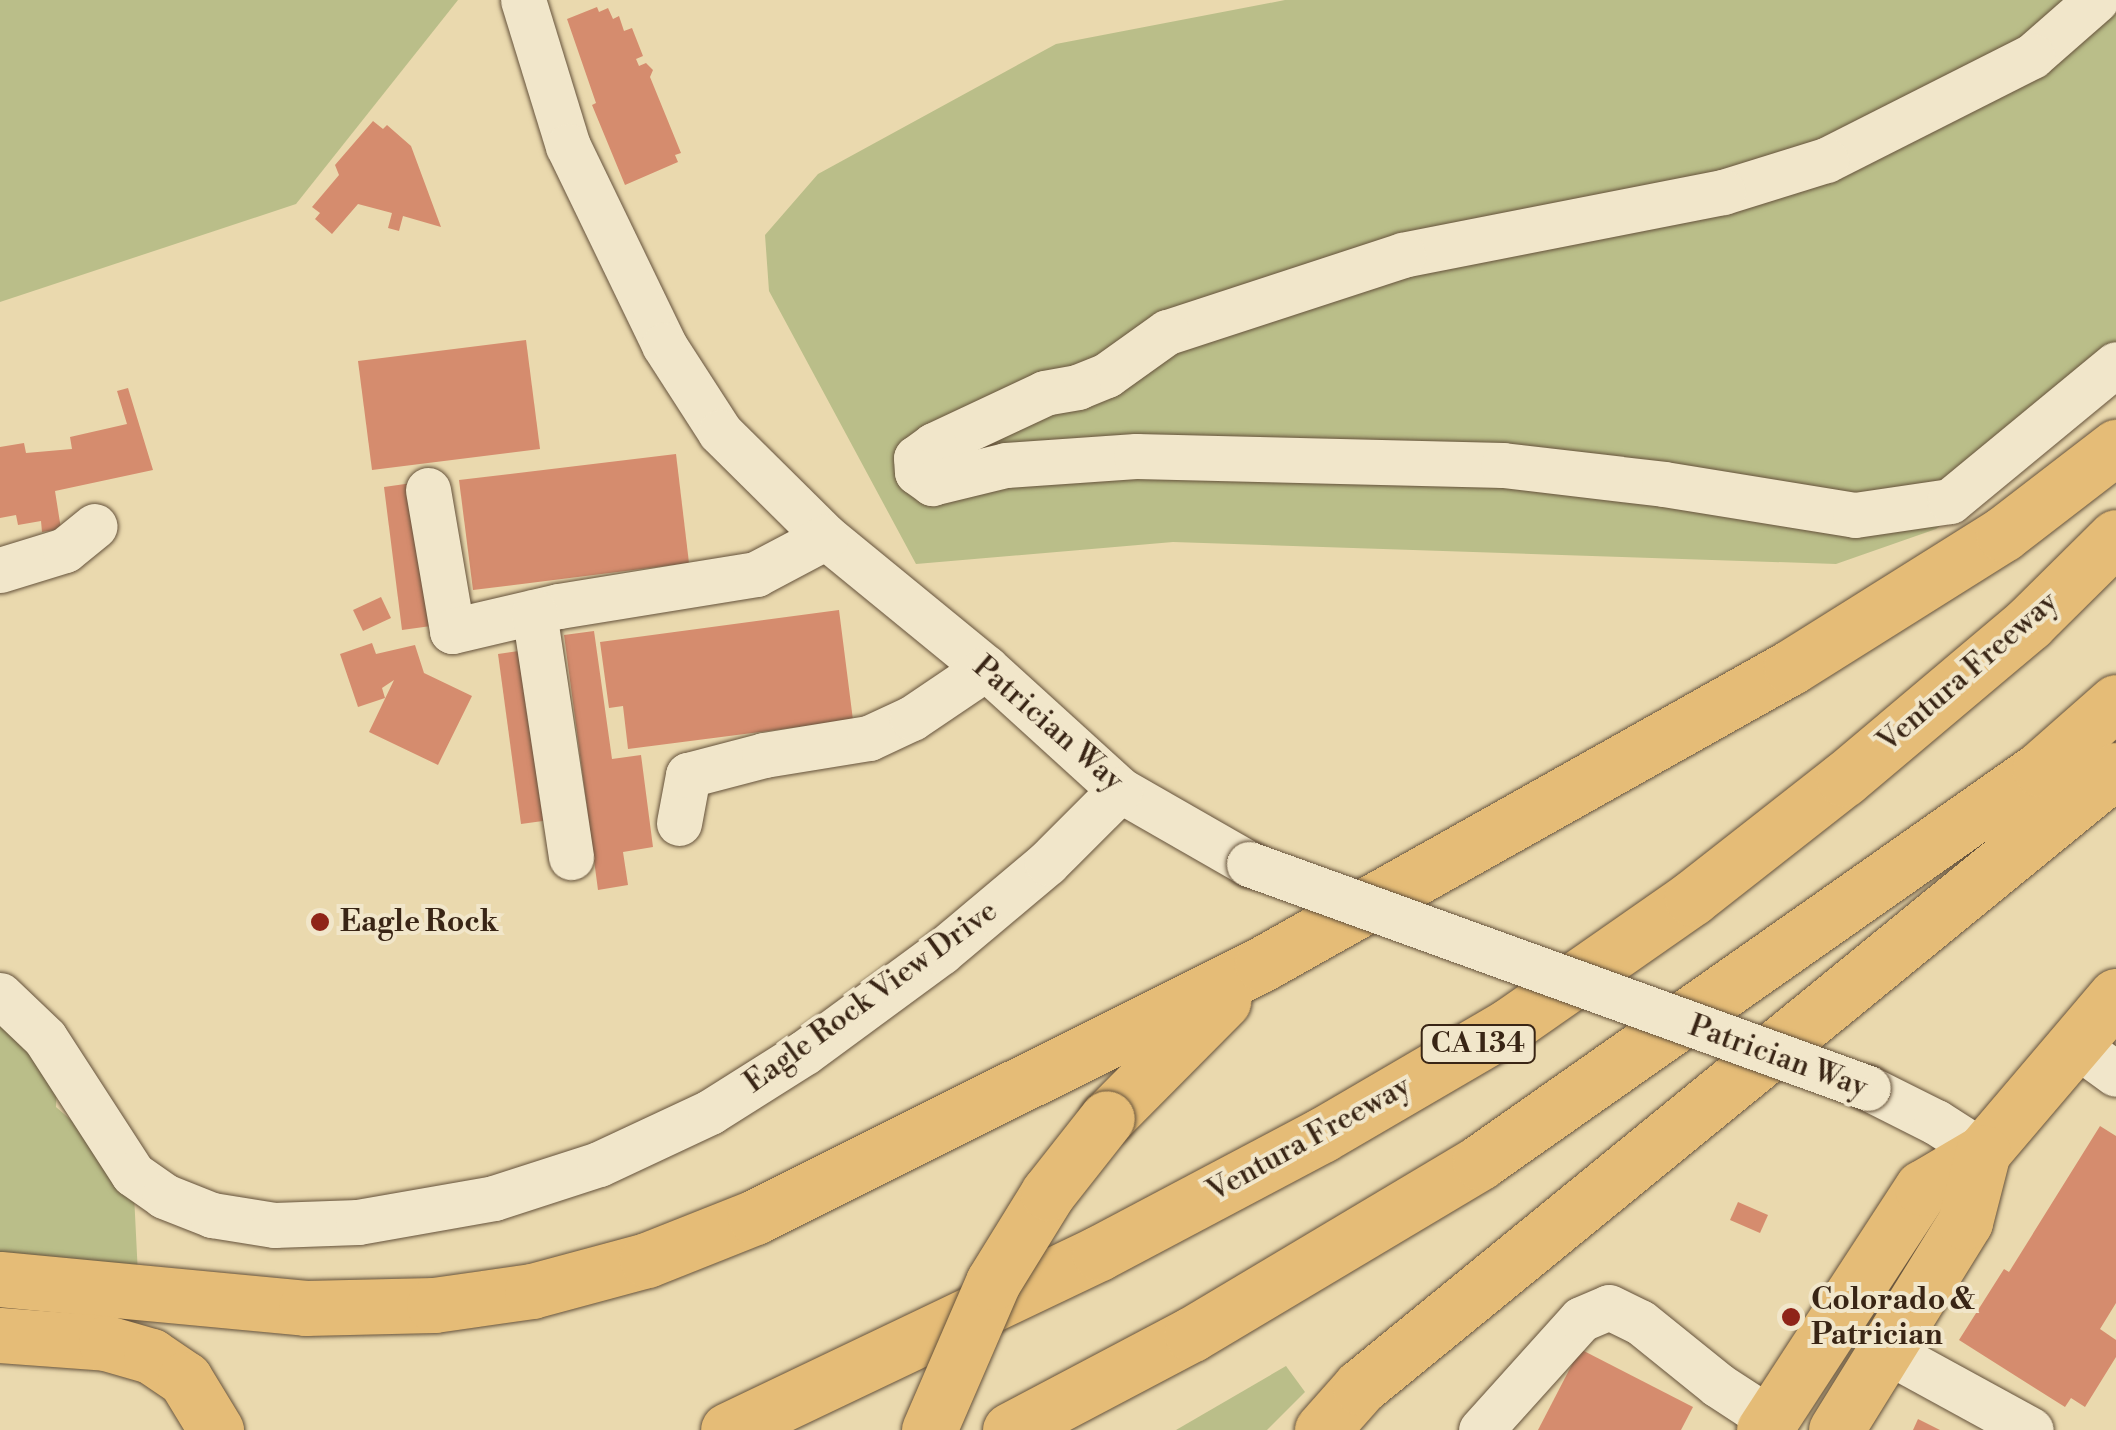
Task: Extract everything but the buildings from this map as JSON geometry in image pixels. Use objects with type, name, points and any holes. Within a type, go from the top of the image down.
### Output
[{"type":"main road","points":[[0,1279],[306,1308],[434,1304],[532,1292],[647,1260],[755,1217],[1262,964],[1791,667],[2003,534],[2116,447]]},
{"type":"main road","name":"Ventura Freeway","points":[[741,1426],[1099,1253],[1322,1135],[1510,1025],[1692,898],[1844,779],[2029,622],[2116,537]]},
{"type":"main road","points":[[1010,1430],[1192,1334],[1480,1162],[2040,769],[2116,702]]},
{"type":"main road","points":[[1322,1430],[1360,1387],[2116,770]]},
{"type":"main road","points":[[930,1430],[993,1282],[1048,1192],[1108,1118],[1262,964]]},
{"type":"main road","points":[[1767,1425],[1922,1188],[1983,1152],[2096,1060],[2116,996]]},
{"type":"main road","points":[[1836,1430],[1965,1222],[1983,1152]]},
{"type":"main road","points":[[0,1335],[106,1343],[151,1356],[185,1379],[216,1430]]},
{"type":"street","name":"Patrician Way","points":[[523,0],[568,146],[664,345],[720,432],[826,536],[986,668],[1120,790],[1248,864],[1868,1088],[1936,1122],[1983,1152]]},
{"type":"street","points":[[2096,0],[2032,56],[1826,160],[1724,192],[1404,255],[1167,332],[1107,375],[1078,388],[1045,393],[934,445],[916,458],[918,472],[932,484],[1006,465],[1136,456],[1503,465],[1664,484],[1855,515],[1950,501],[2116,364]]},
{"type":"street","points":[[428,490],[452,631],[534,612],[756,574],[826,536]]},
{"type":"street","points":[[0,570],[65,550],[95,526]]},
{"type":"street","points":[[534,612],[571,857]]},
{"type":"street","points":[[679,823],[688,774],[764,755],[869,738],[912,718],[986,668]]},
{"type":"street","name":"Eagle Rock View Drive","points":[[0,995],[45,1038],[133,1174],[164,1196],[212,1215],[274,1225],[358,1222],[494,1198],[599,1164],[710,1112],[805,1052],[941,952],[1047,863],[1120,790]]},
{"type":"street","points":[[1481,1430],[1581,1319],[1610,1307],[1640,1322],[1767,1425]]},
{"type":"street","points":[[1885,1350],[2031,1430]]},
{"type":"green space","points":[[0,0],[458,0],[296,204],[0,302]]},
{"type":"green space","points":[[1285,0],[2116,0],[2116,391],[1936,529],[1836,564],[1173,542],[916,564],[769,291],[765,235],[818,174],[1056,44]]},
{"type":"green space","points":[[0,1023],[57,1073],[56,1107],[133,1174],[138,1275],[0,1276]]},
{"type":"green space","points":[[1286,1366],[1305,1392],[1267,1430],[1176,1430]]},
{"type":"place","name":"Eagle Rock","points":[[320,922]]},
{"type":"place","name":"Colorado & Patrician","points":[[1791,1317]]}]
